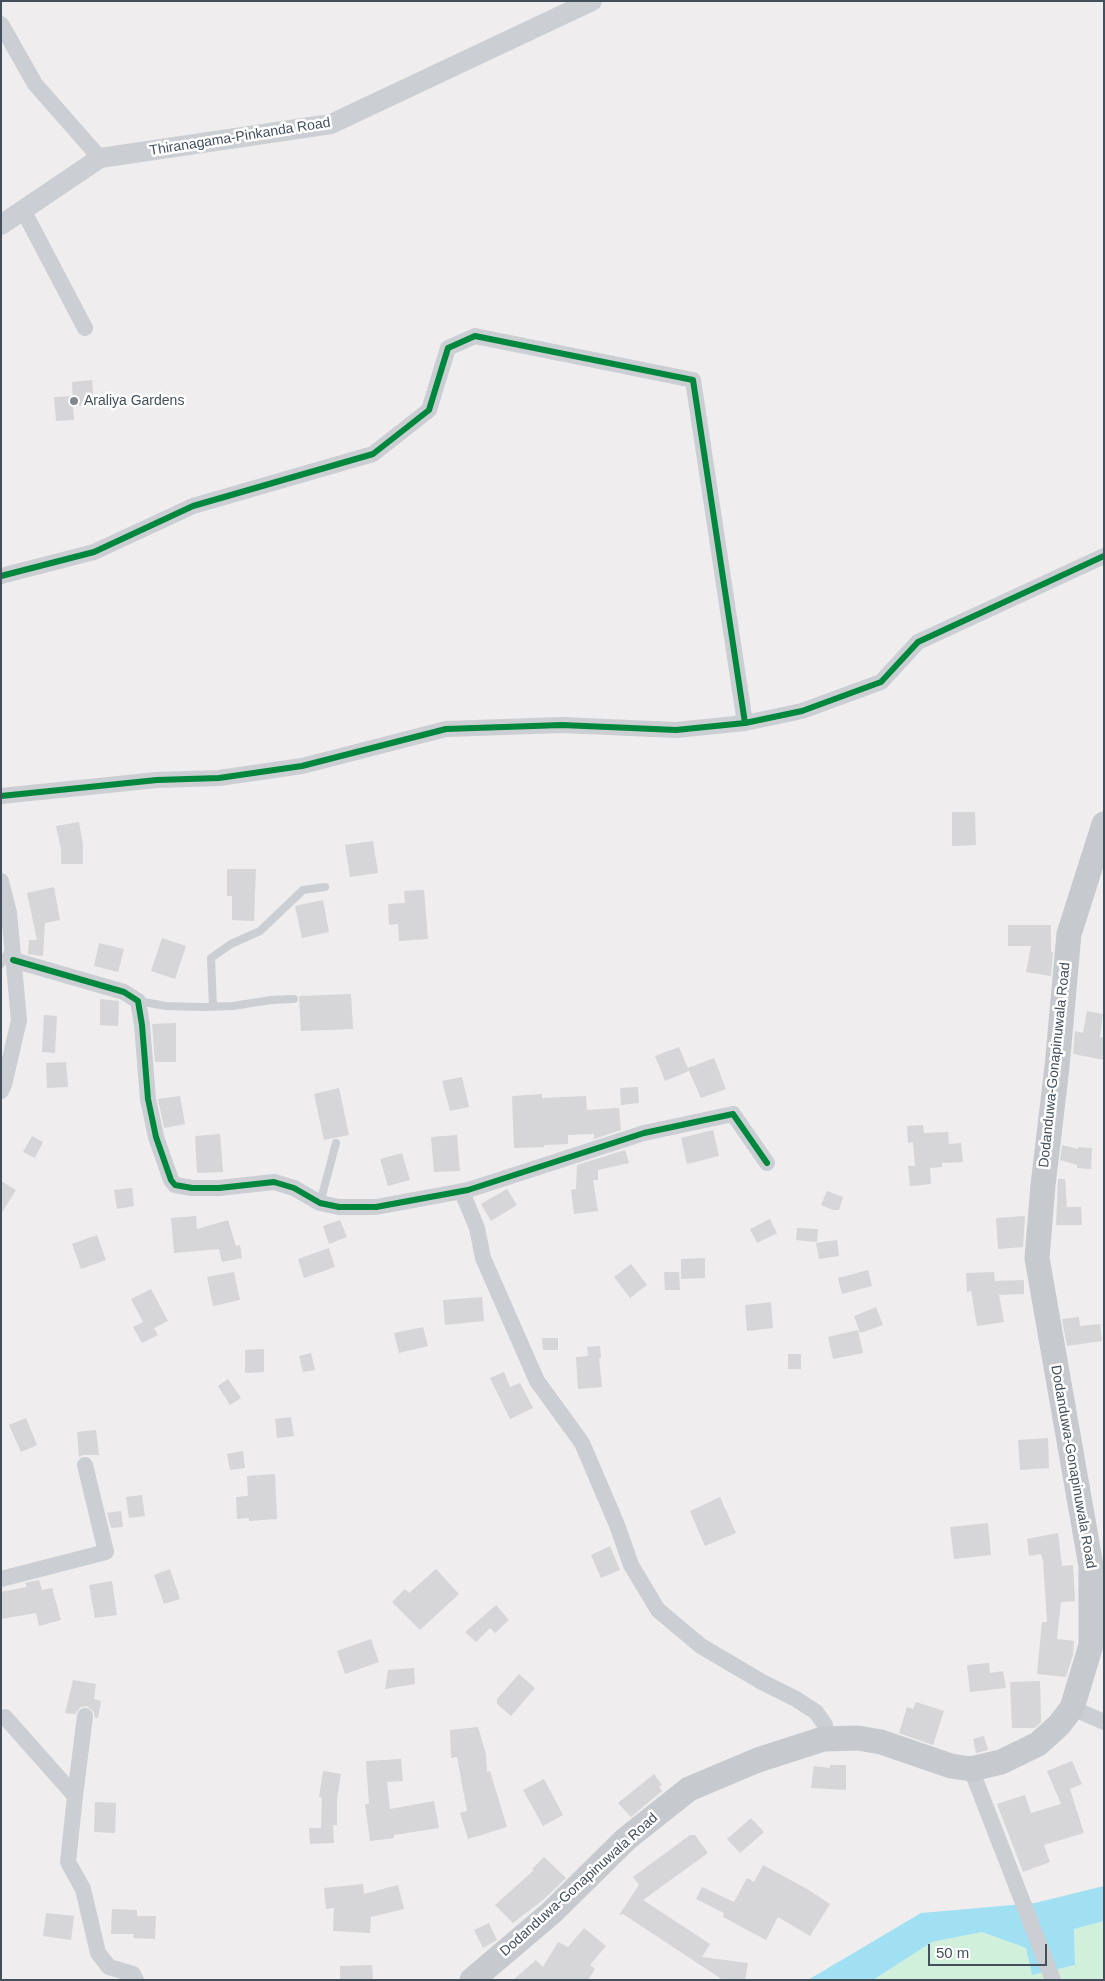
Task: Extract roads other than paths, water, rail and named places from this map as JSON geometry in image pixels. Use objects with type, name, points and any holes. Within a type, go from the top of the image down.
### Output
[{"type":"main road","name":"Dodanduwa-Gonapinuwala Road","points":[[472,1980],[551,1913],[626,1839],[689,1789],[758,1760],[827,1739],[858,1738],[882,1742],[951,1766],[972,1769],[1001,1762],[1038,1744],[1059,1725],[1072,1708],[1091,1645],[1091,1566],[1037,1258],[1043,1185],[1057,1067],[1068,934],[1104,824]]},
{"type":"street","name":"Thiranagama-Pinkanda Road","points":[[1,225],[100,158],[331,124],[592,1]]},
{"type":"street","points":[[1,24],[35,84],[100,158]]},
{"type":"street","points":[[23,210],[85,328]]},
{"type":"street","points":[[1,576],[94,552],[193,506],[373,454],[429,410],[448,348],[475,336],[692,380],[745,723]]},
{"type":"street","points":[[1,796],[157,780],[219,778],[302,766],[446,729],[562,725],[676,730],[745,723],[802,711],[881,682],[918,642],[1104,556]]},
{"type":"street","points":[[1,881],[9,913],[9,956],[19,1020],[1,1091]]},
{"type":"street","points":[[9,956],[124,992],[138,1001],[142,1025],[148,1099],[156,1137],[171,1180],[175,1185],[192,1188],[219,1188],[274,1182],[294,1188],[320,1203],[339,1207],[376,1207],[462,1192],[493,1184],[644,1133],[733,1114],[767,1163]]},
{"type":"street","points":[[462,1192],[477,1228],[483,1258],[537,1380],[582,1443],[617,1525],[631,1565],[658,1610],[701,1646],[816,1712],[825,1725],[827,1739]]},
{"type":"street","points":[[1,1579],[106,1552],[85,1465]]},
{"type":"street","points":[[1072,1708],[1104,1722]]},
{"type":"street","points":[[85,1716],[68,1862],[83,1889],[98,1953],[109,1967],[133,1974],[136,1980]]},
{"type":"street","points":[[1,1718],[5,1717],[75,1796]]},
{"type":"street","points":[[972,1769],[1052,1975]]},
{"type":"lane","points":[[213,1007],[211,958],[231,944],[260,932],[303,890],[325,887]]},
{"type":"lane","points":[[138,1001],[166,1006],[213,1007],[294,999]]},
{"type":"lane","points":[[320,1203],[336,1143]]},
{"type":"water","points":[[1104,1886],[1104,1921],[1074,1929],[1075,1965],[1032,1975],[1026,1948],[982,1932],[932,1942],[873,1980],[808,1980],[921,1913],[1035,1903]]},
{"type":"place","name":"Araliya Gardens","points":[[74,401]]}]
